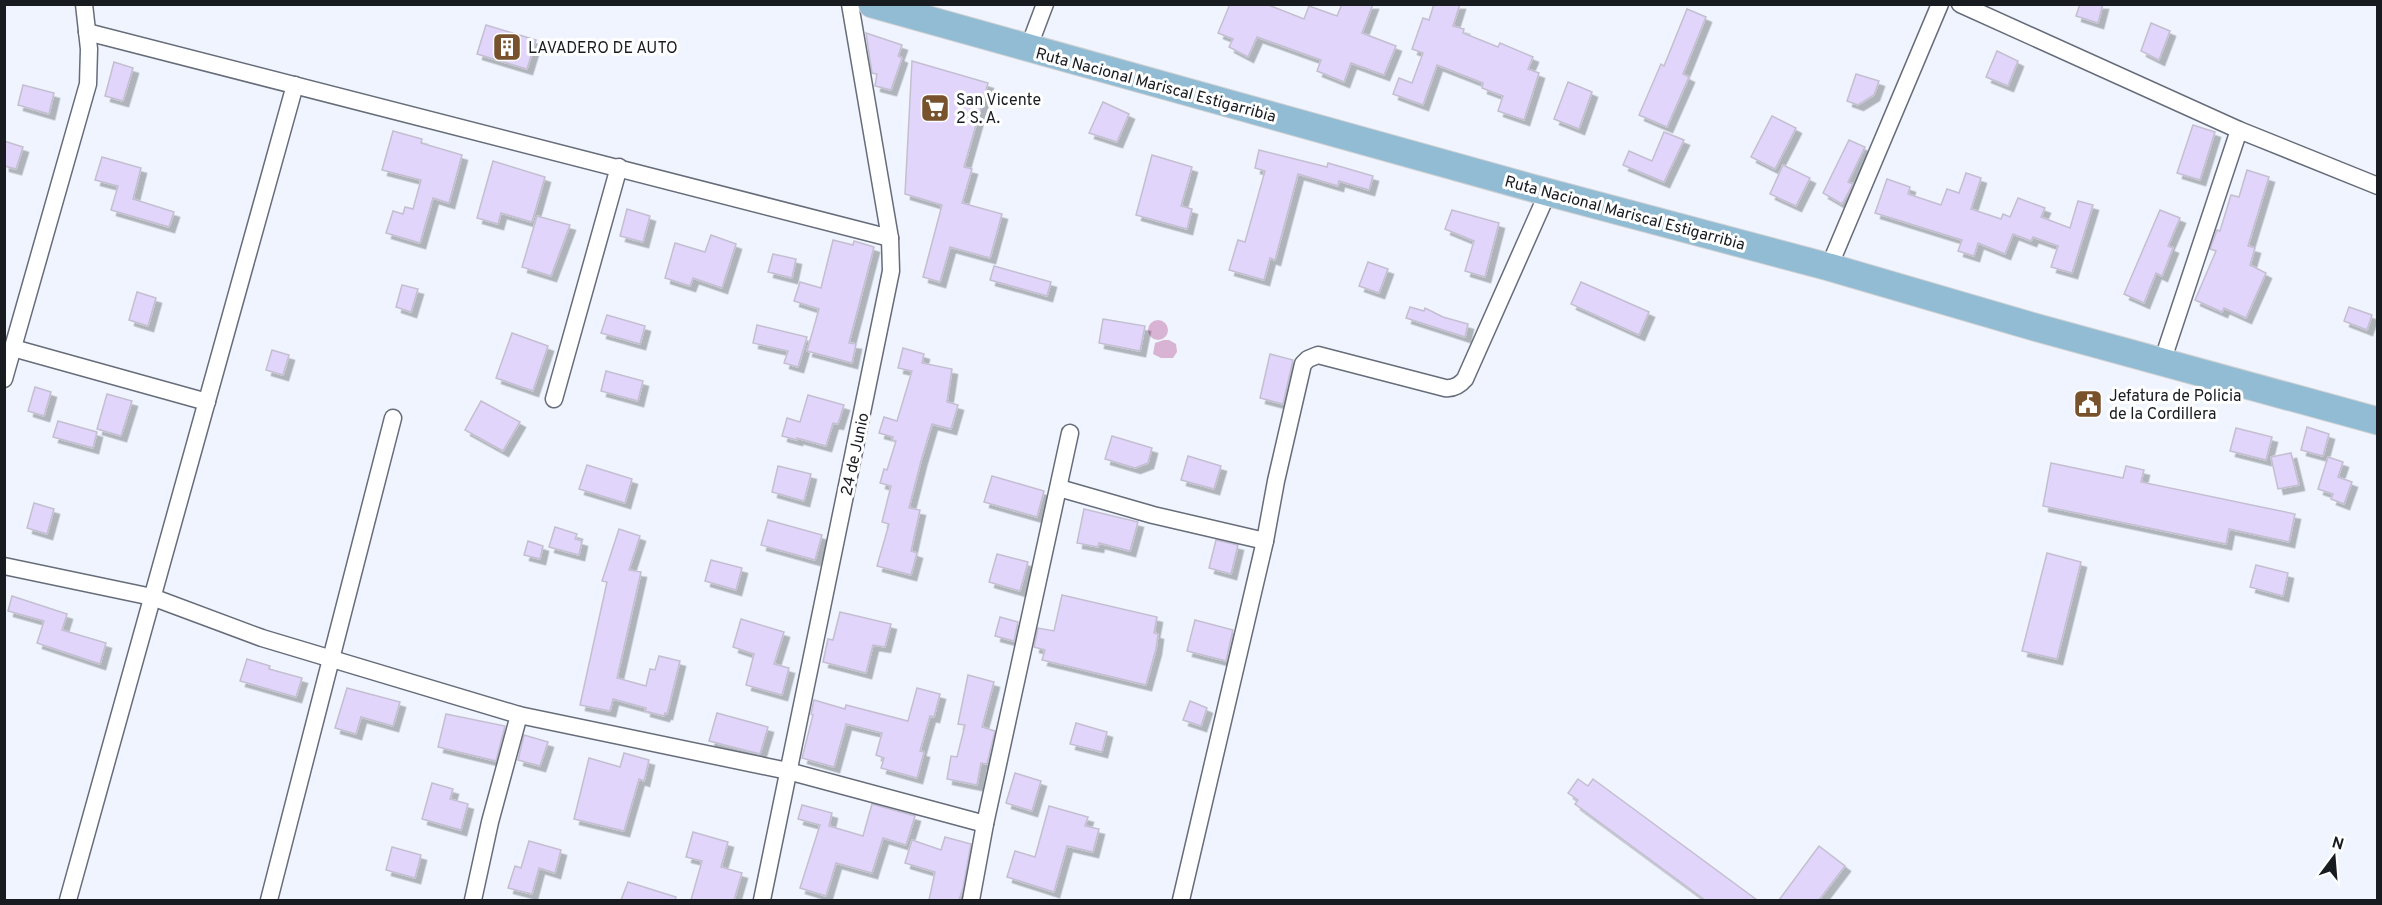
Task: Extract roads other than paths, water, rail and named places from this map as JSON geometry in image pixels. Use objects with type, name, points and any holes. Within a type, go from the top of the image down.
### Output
[{"type":"main road","name":"Ruta Nacional Mariscal Estigarribia","points":[[872,4],[1548,192],[1829,267],[2162,363],[2378,421]]},
{"type":"street","points":[[4,379],[88,84],[84,4]]},
{"type":"street","name":"24 de Junio","points":[[762,900],[891,271],[891,238],[850,4]]},
{"type":"street","points":[[1028,49],[1045,4]]},
{"type":"street","points":[[1829,267],[1940,4]]},
{"type":"street","points":[[1960,4],[2239,130],[2378,186]]},
{"type":"street","points":[[87,32],[619,166],[891,238]]},
{"type":"street","points":[[68,900],[295,85]]},
{"type":"street","points":[[2162,363],[2239,130]]},
{"type":"street","points":[[554,399],[619,166]]},
{"type":"street","points":[[1181,900],[1305,361],[1318,356],[1445,388],[1461,384],[1548,192]]},
{"type":"street","points":[[13,348],[207,402]]},
{"type":"street","points":[[269,900],[393,418]]},
{"type":"street","points":[[971,900],[1070,434]]},
{"type":"street","points":[[1059,488],[1265,541]]},
{"type":"street","points":[[4,566],[152,597],[262,638],[519,715],[788,771],[986,824]]},
{"type":"street","points":[[472,900],[519,715]]},
{"type":"place","name":"LAVADERO DE AUTO","points":[[507,47]]},
{"type":"place","name":"San Vicente 2 S. A.","points":[[935,108]]},
{"type":"place","name":"Jefatura de Policia de la Cordillera","points":[[2088,404]]}]
